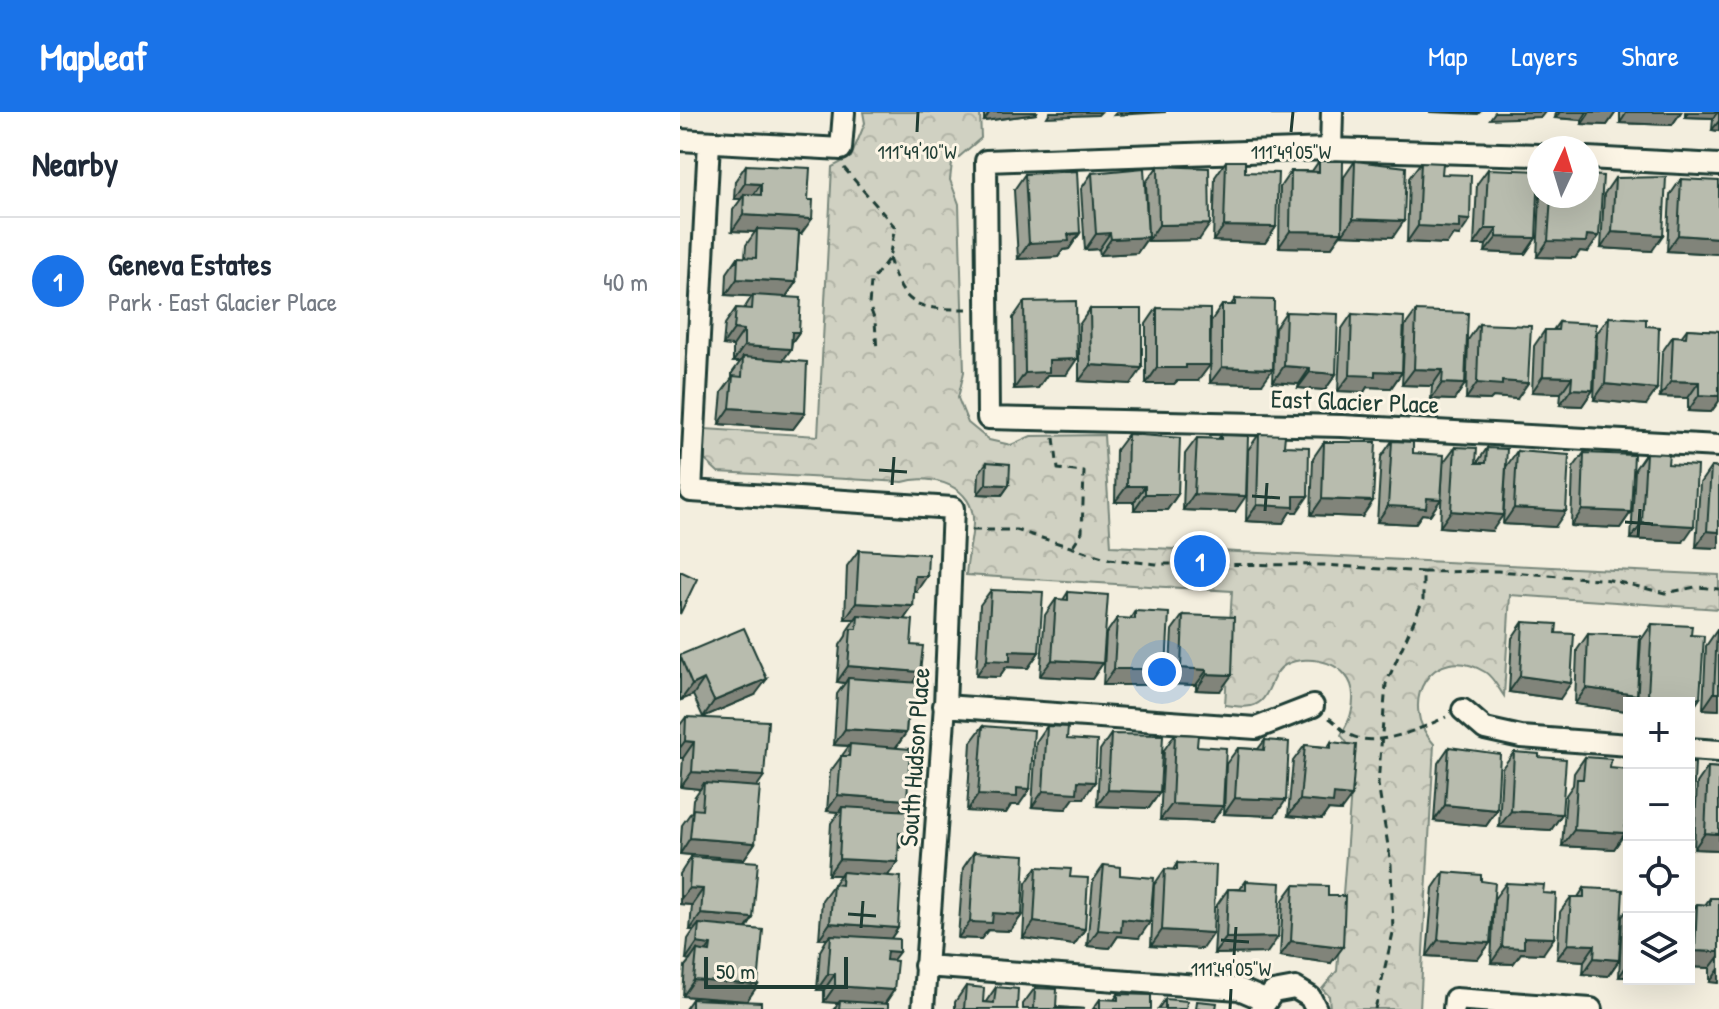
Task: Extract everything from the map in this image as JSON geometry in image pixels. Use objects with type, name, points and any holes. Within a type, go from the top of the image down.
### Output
[{"type":"street","points":[[680,140],[841,149],[844,112]]},
{"type":"street","points":[[1331,150],[1332,112]]},
{"type":"street","name":"South Hudson Place","points":[[709,142],[691,491],[953,508],[944,706],[923,1009]]},
{"type":"street","points":[[987,308],[986,161],[1331,150],[1527,155]]},
{"type":"street","points":[[1599,159],[1719,165]]},
{"type":"street","name":"East Glacier Place","points":[[987,308],[988,418],[1342,426],[1719,446]]},
{"type":"street","points":[[944,706],[1256,728],[1313,706]]},
{"type":"street","points":[[1463,710],[1485,729],[1521,737],[1623,745]]},
{"type":"street","points":[[1695,749],[1719,751]]},
{"type":"street","points":[[925,966],[1239,989],[1263,1004],[1273,992],[1295,988],[1305,992],[1316,1009]]},
{"type":"street","points":[[1454,1004],[1591,1009]]},
{"type":"path","points":[[841,149],[844,168],[895,227],[889,258],[871,282],[869,305],[875,321],[877,351]]},
{"type":"path","points":[[889,258],[897,285],[909,302],[930,309],[987,308]]},
{"type":"path","points":[[1053,418],[1058,469],[1084,472],[1082,532],[1071,548]]},
{"type":"path","points":[[952,530],[1016,530],[1109,559],[1156,564],[1325,565],[1423,572]]},
{"type":"path","points":[[1313,706],[1347,734],[1366,739],[1399,737],[1463,710]]},
{"type":"green space","points":[[863,112],[980,112],[981,138],[952,163],[950,180],[959,204],[964,372],[958,398],[968,423],[989,440],[1011,445],[1031,436],[1104,435],[1111,546],[1719,575],[1719,609],[1510,595],[1504,696],[1488,674],[1466,664],[1450,664],[1436,670],[1425,681],[1419,695],[1418,711],[1423,728],[1434,744],[1420,1009],[1330,1009],[1329,996],[1322,989],[1337,971],[1354,752],[1341,735],[1353,706],[1351,684],[1337,668],[1317,660],[1295,661],[1281,668],[1257,704],[1244,707],[1225,705],[1232,591],[966,575],[972,511],[967,500],[950,485],[926,479],[903,482],[718,472],[705,460],[705,429],[818,436],[832,167],[851,157],[865,123]]},
{"type":"building","points":[[1226,161],[1245,161],[1245,172],[1278,173],[1276,227],[1224,226]]},
{"type":"building","points":[[1319,161],[1343,161],[1342,232],[1290,231],[1291,171],[1319,172]]},
{"type":"building","points":[[1355,161],[1406,167],[1404,221],[1353,219]]},
{"type":"building","points":[[1421,162],[1443,163],[1442,174],[1471,175],[1470,220],[1459,219],[1459,228],[1418,226]]},
{"type":"building","points":[[746,165],[810,168],[808,200],[813,200],[812,219],[743,215],[744,194],[761,195],[761,184],[745,183]]},
{"type":"building","points":[[1158,166],[1209,168],[1210,224],[1159,225]]},
{"type":"building","points":[[1144,168],[1148,237],[1111,239],[1110,233],[1096,234],[1092,173]]},
{"type":"building","points":[[1488,169],[1527,171],[1527,208],[1537,208],[1536,238],[1497,237],[1497,229],[1485,229]]},
{"type":"building","points":[[1077,171],[1080,233],[1068,234],[1069,241],[1029,243],[1025,174]]},
{"type":"building","points":[[1599,176],[1603,176],[1599,236],[1587,235],[1586,242],[1548,241],[1550,208],[1599,208]]},
{"type":"building","points":[[1666,177],[1663,235],[1612,232],[1615,178]]},
{"type":"building","points":[[1681,179],[1719,181],[1719,238],[1678,235]]},
{"type":"building","points":[[757,229],[799,231],[796,282],[737,279],[738,257],[756,258]]},
{"type":"building","points":[[753,295],[801,298],[799,332],[792,332],[791,349],[744,346],[744,330],[734,329],[736,308],[752,309]]},
{"type":"building","points":[[1235,299],[1274,300],[1273,369],[1222,367],[1222,305],[1235,305]]},
{"type":"building","points":[[1076,301],[1077,359],[1049,360],[1049,372],[1025,373],[1024,302]]},
{"type":"building","points":[[1157,308],[1210,309],[1210,365],[1157,368]]},
{"type":"building","points":[[1090,309],[1142,309],[1142,368],[1091,365]]},
{"type":"building","points":[[1416,311],[1468,313],[1465,384],[1442,383],[1443,370],[1414,369]]},
{"type":"building","points":[[1286,312],[1338,314],[1336,374],[1284,366]]},
{"type":"building","points":[[1352,314],[1404,317],[1402,372],[1375,371],[1375,376],[1350,375]]},
{"type":"building","points":[[1609,317],[1646,319],[1646,326],[1659,327],[1657,389],[1605,384]]},
{"type":"building","points":[[1559,322],[1596,324],[1593,390],[1571,389],[1572,377],[1543,376],[1545,330],[1558,330]]},
{"type":"building","points":[[1479,324],[1531,326],[1528,383],[1477,383]]},
{"type":"building","points":[[1687,329],[1719,331],[1719,396],[1699,395],[1699,382],[1671,381],[1673,336],[1686,337]]},
{"type":"building","points":[[743,357],[807,362],[805,413],[730,408],[733,376],[742,377]]},
{"type":"building","points":[[1128,434],[1180,438],[1178,494],[1145,494],[1145,486],[1127,486]]},
{"type":"building","points":[[1259,434],[1285,435],[1284,446],[1309,447],[1308,496],[1294,496],[1294,507],[1257,505]]},
{"type":"building","points":[[1221,435],[1248,436],[1246,496],[1194,494],[1197,438],[1221,439]]},
{"type":"building","points":[[1392,441],[1413,442],[1413,453],[1444,455],[1441,499],[1427,498],[1426,508],[1388,506]]},
{"type":"building","points":[[1324,442],[1376,442],[1373,501],[1322,499]]},
{"type":"building","points":[[1455,447],[1477,448],[1476,463],[1486,463],[1487,448],[1507,449],[1503,515],[1451,511]]},
{"type":"building","points":[[1517,451],[1569,455],[1566,511],[1514,508]]},
{"type":"building","points":[[1584,453],[1634,455],[1631,512],[1582,510]]},
{"type":"building","points":[[1646,453],[1669,454],[1668,464],[1697,466],[1694,526],[1642,523]]},
{"type":"building","points":[[987,462],[1010,464],[1009,485],[986,484]]},
{"type":"building","points":[[1711,467],[1719,468],[1719,532],[1707,531]]},
{"type":"building","points":[[859,550],[928,554],[927,576],[915,576],[913,606],[856,603]]},
{"type":"building","points":[[680,571],[697,579],[680,614]]},
{"type":"building","points":[[991,590],[1043,592],[1039,652],[1010,651],[1010,661],[987,660]]},
{"type":"building","points":[[1068,592],[1108,595],[1103,663],[1052,660],[1056,599],[1068,600]]},
{"type":"building","points":[[1135,611],[1169,613],[1166,669],[1114,669],[1117,618],[1135,619]]},
{"type":"building","points":[[858,615],[913,620],[911,645],[923,646],[920,672],[848,666],[851,629],[857,629]]},
{"type":"building","points":[[1183,615],[1234,617],[1232,675],[1207,674],[1207,670],[1181,668]]},
{"type":"building","points":[[1523,622],[1557,624],[1556,633],[1574,634],[1571,683],[1520,676]]},
{"type":"building","points":[[1652,624],[1692,626],[1691,635],[1704,636],[1700,698],[1648,695]]},
{"type":"building","points":[[744,628],[767,679],[714,701],[704,679],[692,685],[680,655]]},
{"type":"building","points":[[1717,630],[1719,693],[1714,693]]},
{"type":"building","points":[[1588,634],[1640,636],[1637,695],[1586,688]]},
{"type":"building","points":[[848,678],[920,683],[919,705],[908,704],[906,733],[845,729]]},
{"type":"building","points":[[686,717],[768,721],[764,776],[692,772],[694,742],[685,741]]},
{"type":"building","points":[[983,726],[1034,730],[1030,789],[1017,788],[1017,797],[978,795]]},
{"type":"building","points":[[1047,726],[1068,727],[1067,739],[1097,741],[1095,782],[1078,781],[1077,793],[1043,791]]},
{"type":"building","points":[[1111,734],[1163,735],[1160,792],[1108,790]]},
{"type":"building","points":[[1175,734],[1198,735],[1197,746],[1226,748],[1223,806],[1172,804]]},
{"type":"building","points":[[1265,740],[1289,742],[1286,800],[1235,798],[1238,748],[1264,750]]},
{"type":"building","points":[[1331,742],[1356,745],[1352,796],[1334,794],[1333,803],[1300,800],[1305,745],[1331,748]]},
{"type":"building","points":[[850,744],[910,749],[907,800],[838,795],[841,756],[849,756]]},
{"type":"building","points":[[1449,747],[1500,754],[1497,810],[1445,805]]},
{"type":"building","points":[[1514,752],[1566,759],[1562,814],[1511,811]]},
{"type":"building","points":[[1585,757],[1611,759],[1610,768],[1623,769],[1623,833],[1574,830],[1577,779],[1583,779]]},
{"type":"building","points":[[1708,767],[1719,768],[1719,834],[1705,833]]},
{"type":"building","points":[[704,783],[760,787],[755,843],[690,838],[693,809],[702,810]]},
{"type":"building","points":[[842,807],[911,811],[910,833],[899,833],[898,862],[839,859]]},
{"type":"building","points":[[974,852],[1025,855],[1022,915],[993,913],[992,923],[970,922]]},
{"type":"building","points":[[691,857],[758,862],[753,918],[701,914],[703,889],[689,888]]},
{"type":"building","points":[[1177,863],[1216,865],[1213,933],[1162,930],[1165,869],[1177,870]]},
{"type":"building","points":[[1104,865],[1120,867],[1120,875],[1154,878],[1150,922],[1122,919],[1121,932],[1098,930]]},
{"type":"building","points":[[1037,867],[1071,869],[1070,877],[1088,878],[1085,929],[1034,922]]},
{"type":"building","points":[[842,872],[901,877],[898,928],[830,923],[833,884],[841,885]]},
{"type":"building","points":[[1444,872],[1481,875],[1481,881],[1495,883],[1490,943],[1438,940]]},
{"type":"building","points":[[1246,881],[1281,883],[1278,937],[1226,938],[1228,889],[1246,890]]},
{"type":"building","points":[[1506,883],[1544,885],[1543,893],[1556,894],[1554,938],[1524,937],[1524,948],[1502,947]]},
{"type":"building","points":[[1294,885],[1328,886],[1328,896],[1345,896],[1343,947],[1291,941]]},
{"type":"building","points":[[1584,888],[1623,890],[1619,960],[1594,958],[1595,945],[1568,944],[1571,897],[1584,897]]},
{"type":"building","points":[[1710,898],[1719,898],[1719,952],[1695,951],[1697,904],[1710,905]]},
{"type":"building","points":[[699,924],[763,930],[758,985],[694,980],[697,950],[710,952],[711,945],[697,943]]},
{"type":"building","points":[[831,935],[899,939],[899,952],[887,951],[886,960],[897,961],[894,990],[835,986],[835,974],[828,974]]},
{"type":"building","points":[[966,986],[984,988],[983,1002],[994,1003],[996,987],[1018,989],[1017,1009],[964,1009]]},
{"type":"building","points":[[1035,988],[1057,989],[1056,1007],[1085,1009],[1034,1009]]},
{"type":"building","points":[[1118,994],[1151,995],[1151,1009],[1100,1009],[1100,999],[1118,1000]]},
{"type":"building","points":[[692,999],[761,1002],[761,1009],[692,1009]]},
{"type":"building","points":[[1165,999],[1187,1001],[1186,1009],[1165,1009]]},
{"type":"building","points":[[840,1001],[888,1004],[888,1009],[839,1009]]},
{"type":"building","points":[[1197,1001],[1217,1003],[1216,1009],[1196,1009]]},
{"type":"place","name":"Geneva Estates","points":[[1200,561]]}]
